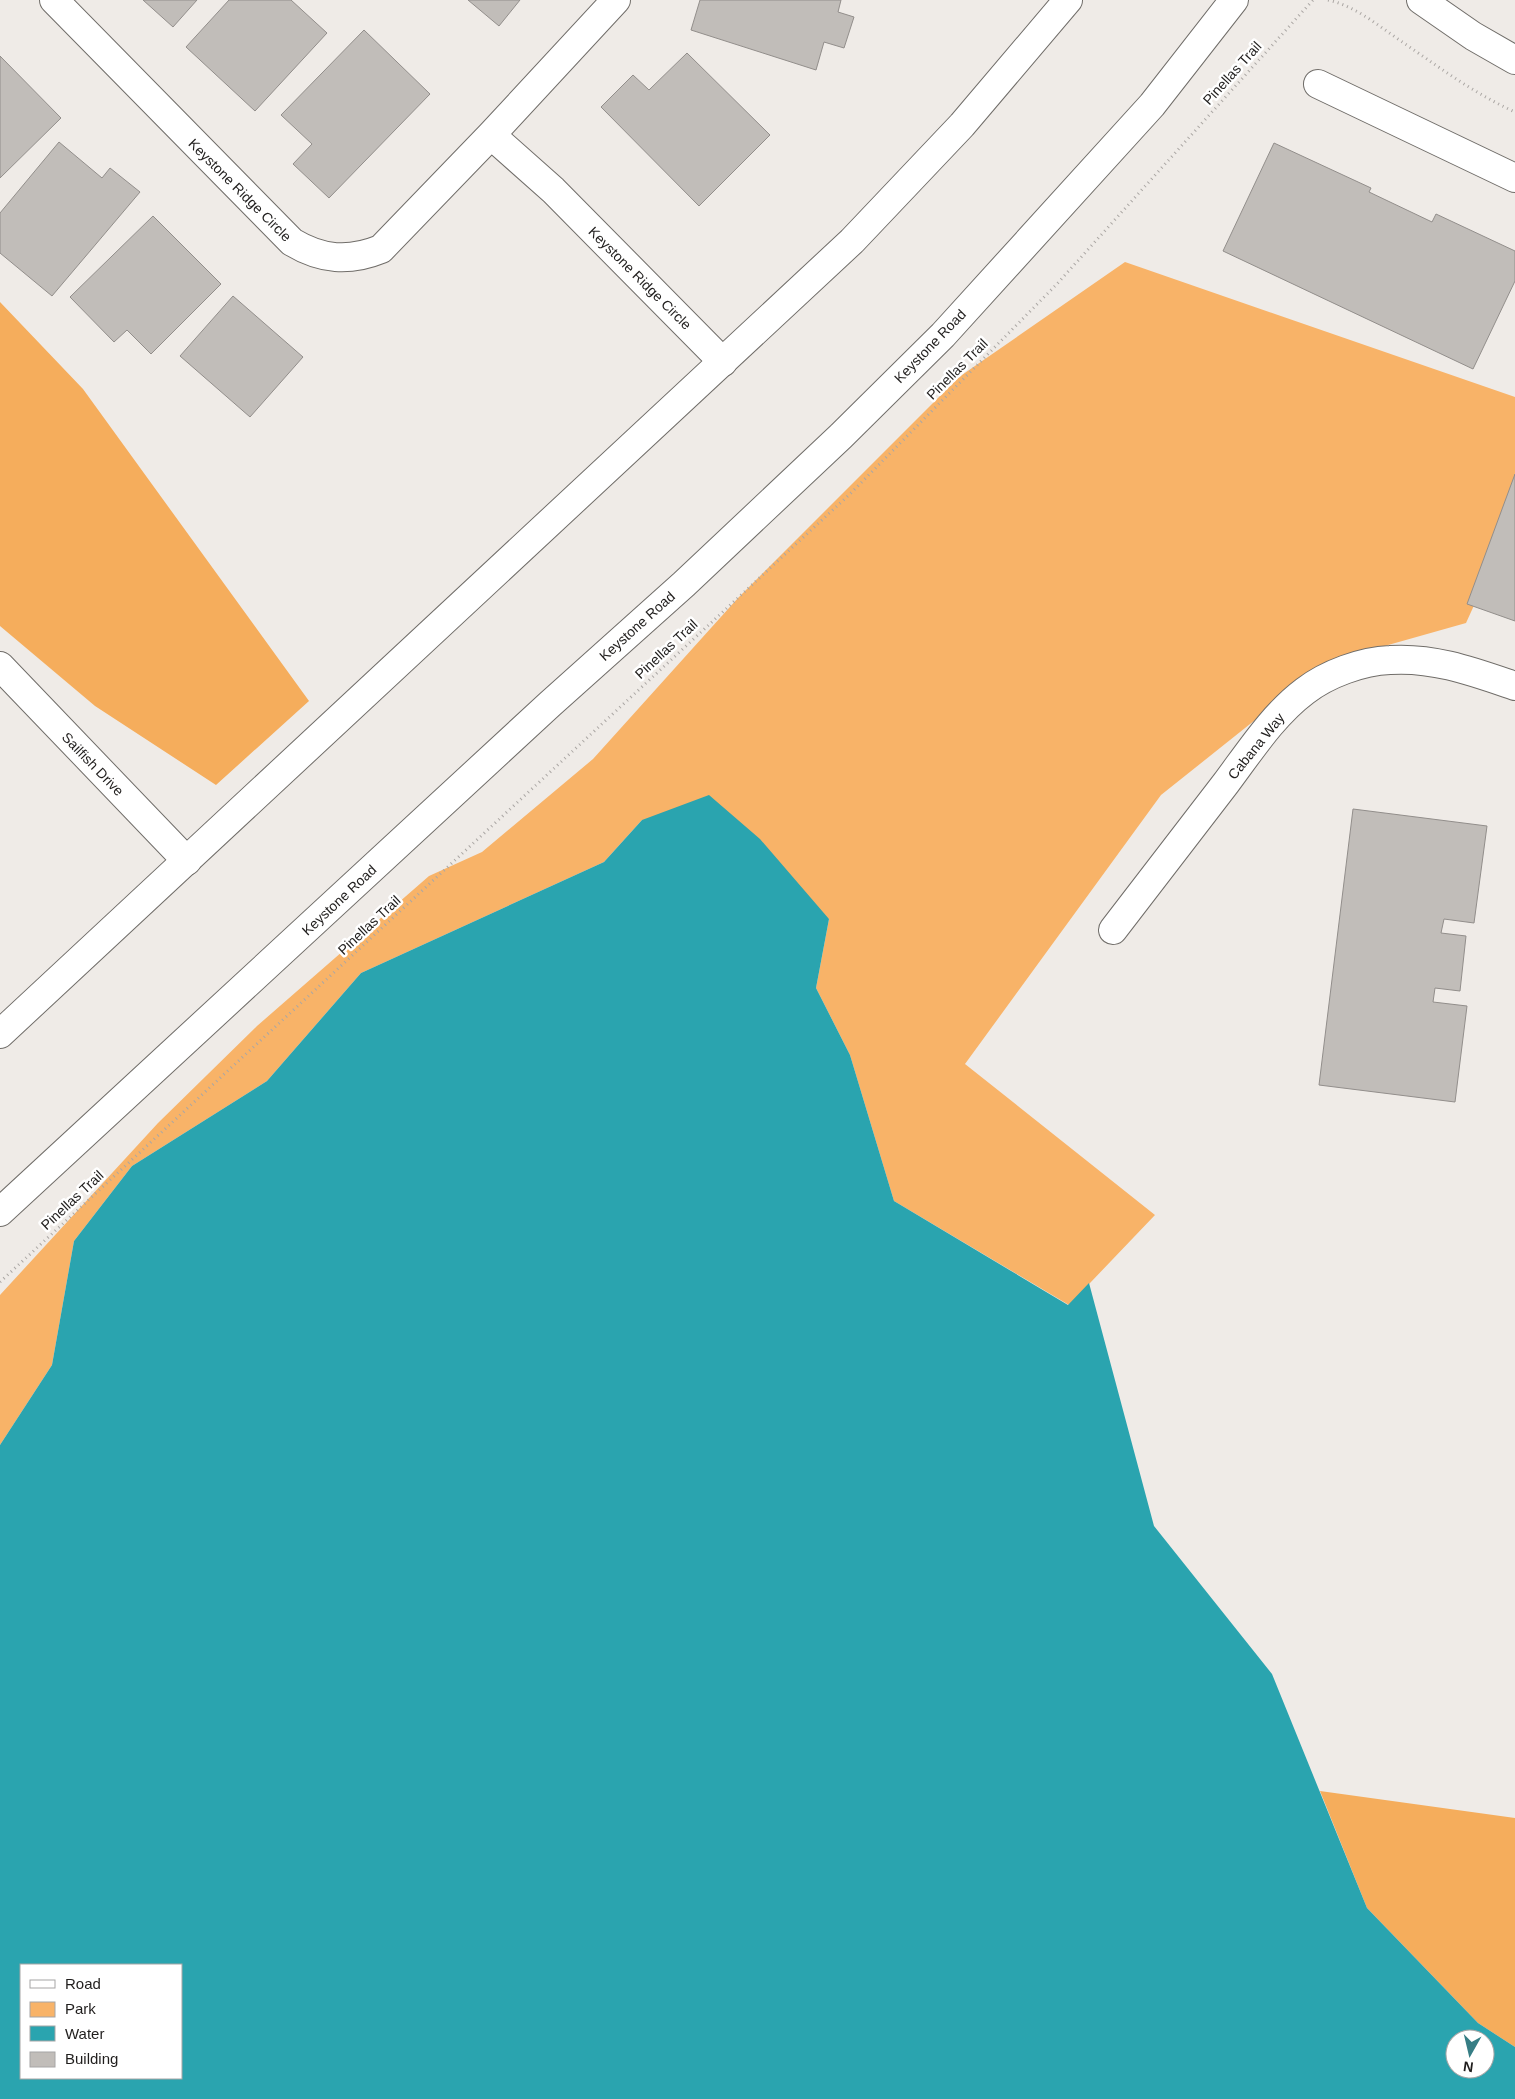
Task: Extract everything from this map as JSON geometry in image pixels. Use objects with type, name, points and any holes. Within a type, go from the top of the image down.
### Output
[{"type":"main road","name":"Keystone Ridge Circle","points":[[54,0],[276,228],[292,242],[310,253],[350,257],[365,256],[382,249],[492,135],[616,0]]},
{"type":"main road","points":[[0,1034],[852,241],[962,124],[1068,0]]},
{"type":"main road","name":"Keystone Road","points":[[0,1212],[550,704],[684,584],[841,436],[943,334],[1152,105],[1234,0]]},
{"type":"main road","points":[[1421,0],[1473,36],[1515,60]]},
{"type":"main road","points":[[1318,84],[1515,178]]},
{"type":"main road","name":"Keystone Ridge Circle","points":[[492,135],[553,190],[723,362]]},
{"type":"main road","name":"Cabana Way","points":[[1113,930],[1271,724],[1305,691],[1313,686],[1328,677],[1351,669],[1389,660],[1427,661],[1449,665],[1515,686]]},
{"type":"main road","name":"Sailfish Drive","points":[[0,666],[187,861]]},
{"type":"path","name":"Pinellas Trail","points":[[0,1282],[850,494],[1056,285],[1312,0]]},
{"type":"path","points":[[1328,0],[1343,4],[1367,16],[1471,89],[1515,112]]},
{"type":"green space","points":[[1125,262],[1515,397],[1515,515],[1466,623],[1328,662],[1161,795],[965,1064],[1155,1215],[1069,1305],[894,1201],[850,1055],[816,988],[829,919],[642,820],[604,862],[361,973],[267,1081],[132,1166],[74,1241],[52,1365],[0,1445],[0,1295],[158,1123],[257,1026],[429,876],[482,852],[593,759],[738,598],[959,377]]},
{"type":"shaded area","points":[[0,302],[83,389],[309,701],[216,785],[95,706],[0,626]]},
{"type":"shaded area","points":[[1320,1791],[1515,1818],[1515,2047],[1495,2034],[1495,2029],[1487,2029],[1478,2023],[1367,1908]]},
{"type":"water","points":[[709,795],[760,839],[829,919],[816,988],[850,1055],[894,1201],[1068,1305],[1089,1283],[1154,1526],[1272,1674],[1367,1908],[1478,2023],[1487,2029],[1445,2029],[1445,2079],[1495,2079],[1495,2034],[1515,2047],[1515,2099],[0,2099],[0,1445],[52,1365],[74,1241],[132,1166],[267,1081],[361,973],[604,862],[642,820]]},
{"type":"building","points":[[143,0],[197,0],[173,27]]},
{"type":"building","points":[[229,0],[291,0],[327,33],[255,111],[186,47]]},
{"type":"building","points":[[468,0],[520,0],[499,26]]},
{"type":"building","points":[[700,0],[841,0],[838,12],[854,17],[844,48],[824,42],[816,70],[691,30]]},
{"type":"building","points":[[364,30],[430,94],[329,198],[293,164],[312,144],[281,115]]},
{"type":"building","points":[[687,53],[770,135],[699,206],[601,107],[633,75],[649,90]]},
{"type":"building","points":[[0,56],[61,118],[0,178]]},
{"type":"building","points":[[59,142],[102,178],[110,168],[140,192],[52,296],[0,253],[0,213]]},
{"type":"building","points":[[1274,143],[1371,188],[1369,192],[1432,222],[1436,214],[1515,251],[1515,281],[1473,369],[1223,251]]},
{"type":"building","points":[[153,216],[221,284],[151,354],[127,330],[114,342],[70,297]]},
{"type":"building","points":[[233,296],[303,357],[250,417],[180,356]]},
{"type":"building","points":[[1515,474],[1515,621],[1467,604]]},
{"type":"building","points":[[1353,809],[1487,826],[1474,923],[1444,919],[1441,933],[1466,936],[1460,991],[1435,988],[1433,1002],[1467,1006],[1455,1102],[1319,1085]]}]
